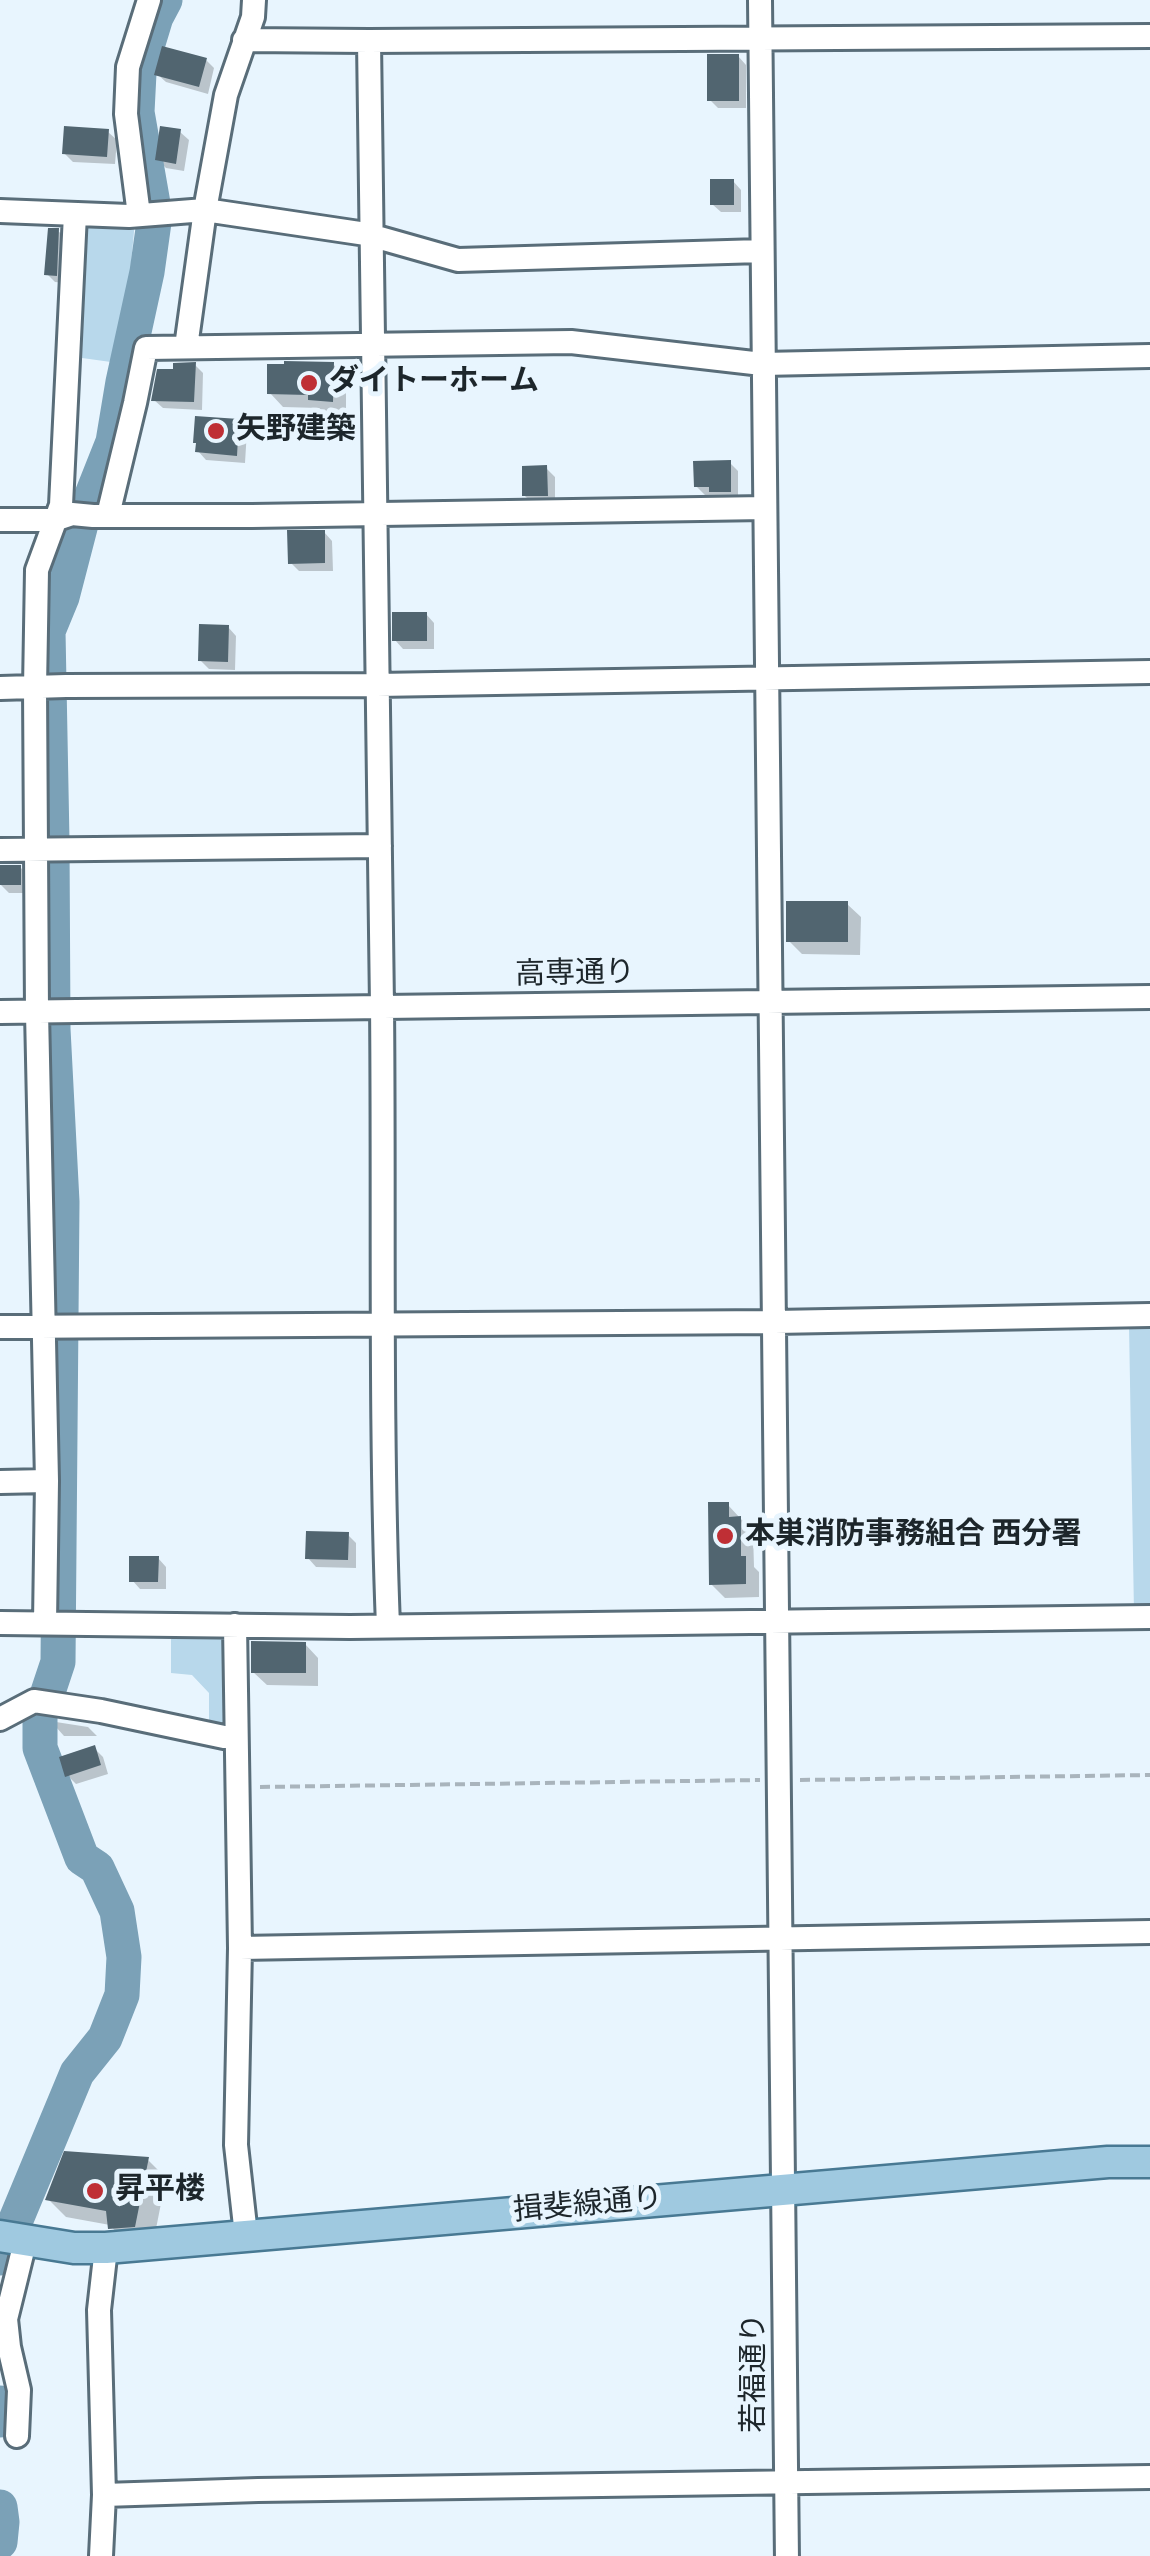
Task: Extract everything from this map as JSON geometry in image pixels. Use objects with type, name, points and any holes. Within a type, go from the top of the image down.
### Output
[{"type":"main road","name":"揖斐線通り","points":[[13,2239],[74,2248],[106,2248],[1108,2162],[1150,2162]]},
{"type":"street","points":[[149,0],[128,68],[126,114],[150,215]]},
{"type":"street","points":[[186,347],[226,95],[253,18],[254,0]]},
{"type":"street","name":"若福通り","points":[[760,0],[787,2556]]},
{"type":"street","points":[[244,40],[1150,36]]},
{"type":"street","points":[[369,41],[388,1626]]},
{"type":"street","points":[[0,211],[150,215],[205,210],[370,235],[458,260],[761,251]]},
{"type":"street","points":[[54,1623],[46,1481],[44,1326],[48,1011],[36,850],[35,688],[37,570],[61,504],[75,214]]},
{"type":"street","points":[[108,516],[146,348],[570,342],[762,364],[1150,356]]},
{"type":"street","points":[[0,520],[54,520],[72,514],[765,508]]},
{"type":"street","points":[[0,688],[1150,672]]},
{"type":"street","points":[[0,850],[380,846]]},
{"type":"street","name":"高専通り","points":[[0,1012],[1150,996]]},
{"type":"street","points":[[0,1327],[775,1322],[1150,1315]]},
{"type":"street","points":[[0,1482],[46,1481]]},
{"type":"street","points":[[0,1623],[388,1626],[1150,1617]]},
{"type":"street","points":[[234,1626],[240,1948],[236,2145],[246,2236]]},
{"type":"street","points":[[0,1719],[34,1701],[224,1738],[236,1737]]},
{"type":"street","points":[[240,1948],[1150,1932]]},
{"type":"street","points":[[13,2239],[6,2319],[8,2347],[19,2390],[17,2436]]},
{"type":"street","points":[[102,2556],[99,2310],[106,2248]]},
{"type":"street","points":[[104,2494],[1150,2477]]},
{"type":"path","points":[[237,1787],[1150,1775]]},
{"type":"shaded area","points":[[81,220],[135,221],[118,363],[75,357]]},
{"type":"shaded area","points":[[1129,1325],[1150,1325],[1150,1612],[1134,1613]]},
{"type":"shaded area","points":[[171,1633],[224,1635],[229,1723],[219,1731],[209,1728],[209,1693],[192,1675],[171,1673]]},
{"type":"building","points":[[162,46],[207,58],[199,87],[154,75]]},
{"type":"building","points":[[707,54],[739,54],[739,101],[707,101]]},
{"type":"building","points":[[64,126],[109,129],[107,157],[62,154]]},
{"type":"building","points":[[160,126],[181,129],[176,164],[155,160]]},
{"type":"building","points":[[710,179],[734,179],[734,205],[710,205]]},
{"type":"building","points":[[48,228],[59,228],[57,276],[44,275]]},
{"type":"building","points":[[196,362],[194,402],[151,401],[157,369],[173,369],[173,363]]},
{"type":"building","name":"ダイトーホーム","points":[[334,362],[333,402],[308,400],[308,395],[267,394],[267,364]]},
{"type":"building","name":"矢野建築","points":[[195,416],[239,419],[237,456],[195,452]]},
{"type":"building","points":[[731,460],[731,492],[694,487],[693,461]]},
{"type":"building","points":[[547,465],[548,496],[522,496],[522,466]]},
{"type":"building","points":[[287,530],[325,530],[325,563],[288,564]]},
{"type":"building","points":[[392,612],[427,612],[427,641],[392,641]]},
{"type":"building","points":[[199,624],[229,625],[228,662],[198,661]]},
{"type":"building","points":[[0,865],[21,865],[21,885],[0,885]]},
{"type":"building","points":[[786,901],[848,901],[848,942],[786,942]]},
{"type":"building","name":"本巣消防事務組合 西分署","points":[[708,1502],[729,1502],[729,1517],[741,1516],[746,1584],[709,1585]]},
{"type":"building","points":[[306,1531],[349,1532],[348,1560],[305,1559]]},
{"type":"building","points":[[129,1556],[159,1556],[158,1582],[129,1582]]},
{"type":"building","points":[[251,1641],[306,1642],[306,1673],[251,1673]]},
{"type":"building","points":[[95,1745],[101,1765],[65,1777],[59,1757]]},
{"type":"building","name":"昇平楼","points":[[64,2151],[149,2157],[135,2227],[108,2229],[106,2211],[45,2200]]},
{"type":"waterway","points":[[0,2258],[77,2073],[105,2038],[122,1995],[124,1957],[117,1911],[97,1868],[82,1858],[40,1748],[40,1716],[58,1662],[62,1202],[53,1029],[48,631],[62,597],[82,520],[113,442],[147,272],[155,215],[137,112],[139,73],[165,0]]},
{"type":"waterway","points":[[0,2403],[0,2420]]},
{"type":"waterway","points":[[0,2507],[0,2542]]},
{"type":"place","name":"ダイトーホーム","points":[[309,383]]},
{"type":"place","name":"矢野建築","points":[[216,431]]},
{"type":"place","name":"本巣消防事務組合 西分署","points":[[725,1536]]},
{"type":"place","name":"昇平楼","points":[[95,2191]]}]
